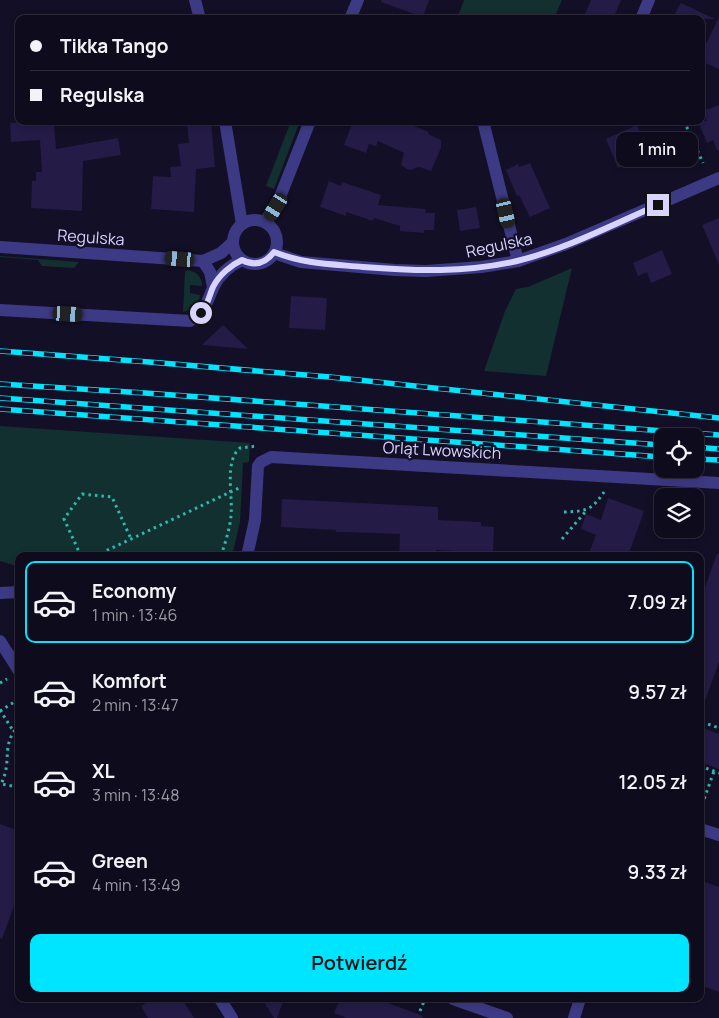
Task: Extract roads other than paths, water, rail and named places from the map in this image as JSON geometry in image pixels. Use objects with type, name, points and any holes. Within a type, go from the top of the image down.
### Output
[{"type":"street","points":[[194,0],[199,15]]},
{"type":"street","points":[[352,15],[358,0]]},
{"type":"street","points":[[643,15],[649,0]]},
{"type":"street","points":[[226,125],[242,224]]},
{"type":"street","points":[[265,222],[280,197],[308,125]]},
{"type":"street","points":[[484,125],[518,261]]},
{"type":"street","name":"Regulska","points":[[274,252],[301,262],[426,271],[481,268],[518,261],[594,233],[719,178]]},
{"type":"street","points":[[254,220],[265,222],[276,236],[274,252],[260,263],[249,263],[242,260],[234,249],[234,235],[242,224],[254,220]]},
{"type":"street","name":"Regulska","points":[[0,247],[203,260],[221,253],[233,242]]},
{"type":"street","points":[[203,260],[210,272],[213,287]]},
{"type":"street","points":[[0,310],[190,321],[204,309],[213,287],[230,267],[242,260]]},
{"type":"street","name":"Orląt Lwowskich","points":[[248,552],[255,520],[258,466],[261,462],[271,457],[719,483]]},
{"type":"street","points":[[0,593],[15,592]]},
{"type":"street","points":[[0,641],[15,665]]},
{"type":"street","points":[[704,830],[719,835]]},
{"type":"street","points":[[222,1002],[232,1018]]},
{"type":"street","points":[[461,1002],[506,1018]]},
{"type":"street","points":[[574,1018],[579,1002]]},
{"type":"railway","points":[[0,351],[330,377],[719,418]]},
{"type":"railway","points":[[0,384],[719,435]]},
{"type":"railway","points":[[0,398],[654,444]]},
{"type":"railway","points":[[0,409],[654,456]]},
{"type":"railway","points":[[704,448],[719,449]]},
{"type":"railway","points":[[704,459],[719,460]]}]
